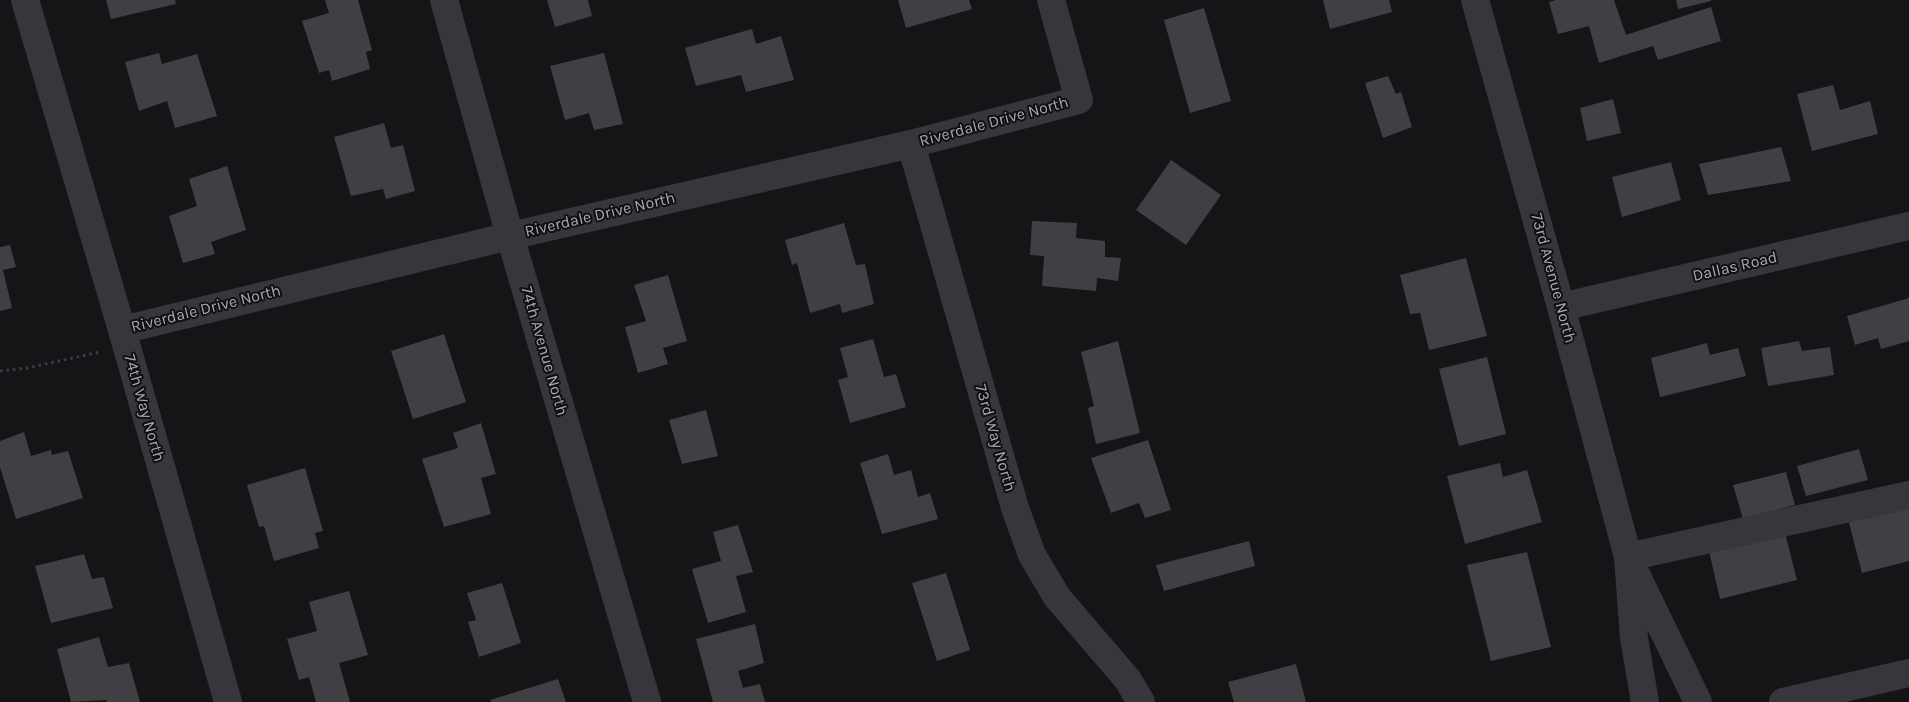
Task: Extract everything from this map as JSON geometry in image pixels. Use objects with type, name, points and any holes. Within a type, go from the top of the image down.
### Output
[{"type":"street","name":"74th Way North","points":[[25,0],[228,702]]},
{"type":"street","name":"74th Avenue North","points":[[444,0],[510,236],[647,702]]},
{"type":"street","name":"Riverdale Drive North","points":[[124,337],[510,236],[911,144],[1079,100],[1051,0]]},
{"type":"street","name":"73rd Avenue North","points":[[1475,0],[1561,307],[1628,557],[1634,638],[1645,702]]},
{"type":"street","name":"73rd Way North","points":[[911,144],[1015,508],[1032,555],[1057,597],[1128,680],[1141,702]]},
{"type":"street","name":"Dallas Road","points":[[1561,307],[1909,226]]},
{"type":"street","points":[[1628,557],[1909,496]]},
{"type":"street","name":"73rd Avenue North","points":[[1628,557],[1698,702]]},
{"type":"street","points":[[1783,702],[1909,673]]},
{"type":"path","points":[[0,371],[27,368],[124,337]]},
{"type":"building","points":[[106,0],[175,0],[176,4],[111,19]]},
{"type":"building","points":[[325,0],[358,0],[372,50],[366,52],[370,69],[332,81],[329,70],[319,73],[302,21],[329,13]]},
{"type":"building","points":[[547,0],[588,0],[592,16],[555,27]]},
{"type":"building","points":[[898,0],[969,0],[972,9],[906,28]]},
{"type":"building","points":[[1323,0],[1389,0],[1392,12],[1330,29]]},
{"type":"building","points":[[1556,0],[1614,0],[1626,35],[1711,7],[1721,41],[1658,60],[1653,46],[1599,63],[1589,26],[1558,34],[1549,2]]},
{"type":"building","points":[[1676,0],[1711,0],[1711,1],[1678,9]]},
{"type":"building","points":[[1204,8],[1231,101],[1190,113],[1164,20]]},
{"type":"building","points":[[752,29],[756,44],[781,36],[794,80],[746,92],[741,75],[696,86],[685,48]]},
{"type":"building","points":[[159,53],[162,64],[197,54],[217,116],[175,128],[167,101],[139,111],[125,62]]},
{"type":"building","points":[[604,53],[623,124],[594,130],[589,113],[565,120],[550,66]]},
{"type":"building","points":[[1388,76],[1396,94],[1401,92],[1412,127],[1383,138],[1365,83]]},
{"type":"building","points":[[1833,85],[1840,110],[1870,101],[1878,134],[1812,151],[1797,94]]},
{"type":"building","points":[[1613,99],[1621,133],[1587,141],[1580,108]]},
{"type":"building","points":[[384,123],[391,148],[403,145],[415,191],[386,199],[383,189],[351,196],[334,137]]},
{"type":"building","points":[[1781,147],[1791,181],[1708,195],[1699,164]]},
{"type":"building","points":[[1171,160],[1221,195],[1186,245],[1136,210]]},
{"type":"building","points":[[1671,162],[1681,200],[1622,217],[1612,177]]},
{"type":"building","points":[[227,166],[246,230],[211,242],[215,254],[183,263],[169,216],[197,206],[189,179]]},
{"type":"building","points":[[1032,221],[1077,223],[1076,238],[1105,241],[1105,257],[1121,258],[1118,281],[1097,278],[1096,291],[1042,286],[1044,256],[1030,255]]},
{"type":"building","points":[[844,223],[856,265],[865,264],[874,304],[842,313],[840,304],[810,313],[797,263],[792,265],[785,240]]},
{"type":"building","points":[[10,245],[16,267],[3,270],[12,308],[0,311],[0,247]]},
{"type":"building","points":[[1466,258],[1487,336],[1429,350],[1420,313],[1410,314],[1400,275]]},
{"type":"building","points":[[668,275],[687,341],[663,348],[668,364],[638,373],[625,327],[646,321],[634,285]]},
{"type":"building","points":[[1909,298],[1909,341],[1881,349],[1878,338],[1855,345],[1847,316]]},
{"type":"building","points":[[444,334],[466,402],[413,419],[391,351]]},
{"type":"building","points":[[873,339],[884,377],[896,374],[906,407],[850,423],[838,380],[848,377],[840,348]]},
{"type":"building","points":[[1118,341],[1140,433],[1096,444],[1088,408],[1094,406],[1081,352]]},
{"type":"building","points":[[1799,341],[1802,351],[1830,347],[1834,375],[1768,386],[1761,348]]},
{"type":"building","points":[[1707,343],[1710,355],[1738,348],[1746,376],[1660,397],[1651,358]]},
{"type":"building","points":[[1487,357],[1506,434],[1459,446],[1439,369]]},
{"type":"building","points":[[706,410],[718,456],[682,464],[669,420]]},
{"type":"building","points":[[481,423],[496,474],[481,478],[491,514],[444,527],[422,459],[458,448],[453,433]]},
{"type":"building","points":[[24,432],[31,456],[51,450],[52,455],[68,451],[83,498],[16,519],[0,467],[0,441]]},
{"type":"building","points":[[1148,440],[1171,510],[1145,518],[1139,503],[1111,513],[1091,458]]},
{"type":"building","points":[[1859,449],[1868,480],[1806,496],[1797,466]]},
{"type":"building","points":[[888,454],[894,475],[911,470],[918,497],[930,493],[938,519],[882,534],[860,463]]},
{"type":"building","points":[[1500,463],[1503,477],[1527,470],[1542,522],[1465,544],[1447,476]]},
{"type":"building","points":[[305,468],[323,531],[315,533],[319,548],[274,561],[264,526],[259,527],[247,485]]},
{"type":"building","points":[[1786,472],[1795,505],[1743,519],[1733,485]]},
{"type":"building","points":[[1909,499],[1909,561],[1862,573],[1847,515]]},
{"type":"building","points":[[738,525],[753,572],[736,576],[746,612],[708,623],[692,569],[721,561],[713,532]]},
{"type":"building","points":[[1785,533],[1797,580],[1720,599],[1709,551]]},
{"type":"building","points":[[1249,541],[1255,566],[1164,591],[1156,565]]},
{"type":"building","points":[[1527,552],[1551,647],[1491,661],[1467,565]]},
{"type":"building","points":[[84,554],[92,579],[104,577],[113,608],[51,623],[35,566]]},
{"type":"building","points":[[946,573],[970,650],[937,661],[912,583]]},
{"type":"building","points":[[502,583],[521,643],[479,657],[468,622],[476,620],[467,593]]},
{"type":"building","points":[[349,591],[368,655],[339,663],[350,702],[316,702],[309,677],[299,680],[287,639],[317,631],[309,602]]},
{"type":"building","points":[[755,624],[764,663],[738,671],[743,688],[760,684],[765,702],[713,702],[696,639]]},
{"type":"building","points":[[99,637],[108,667],[129,663],[140,702],[107,702],[106,700],[71,702],[57,649]]},
{"type":"building","points":[[1296,664],[1306,702],[1234,702],[1228,682]]},
{"type":"building","points":[[558,679],[566,702],[491,702],[490,700]]}]
